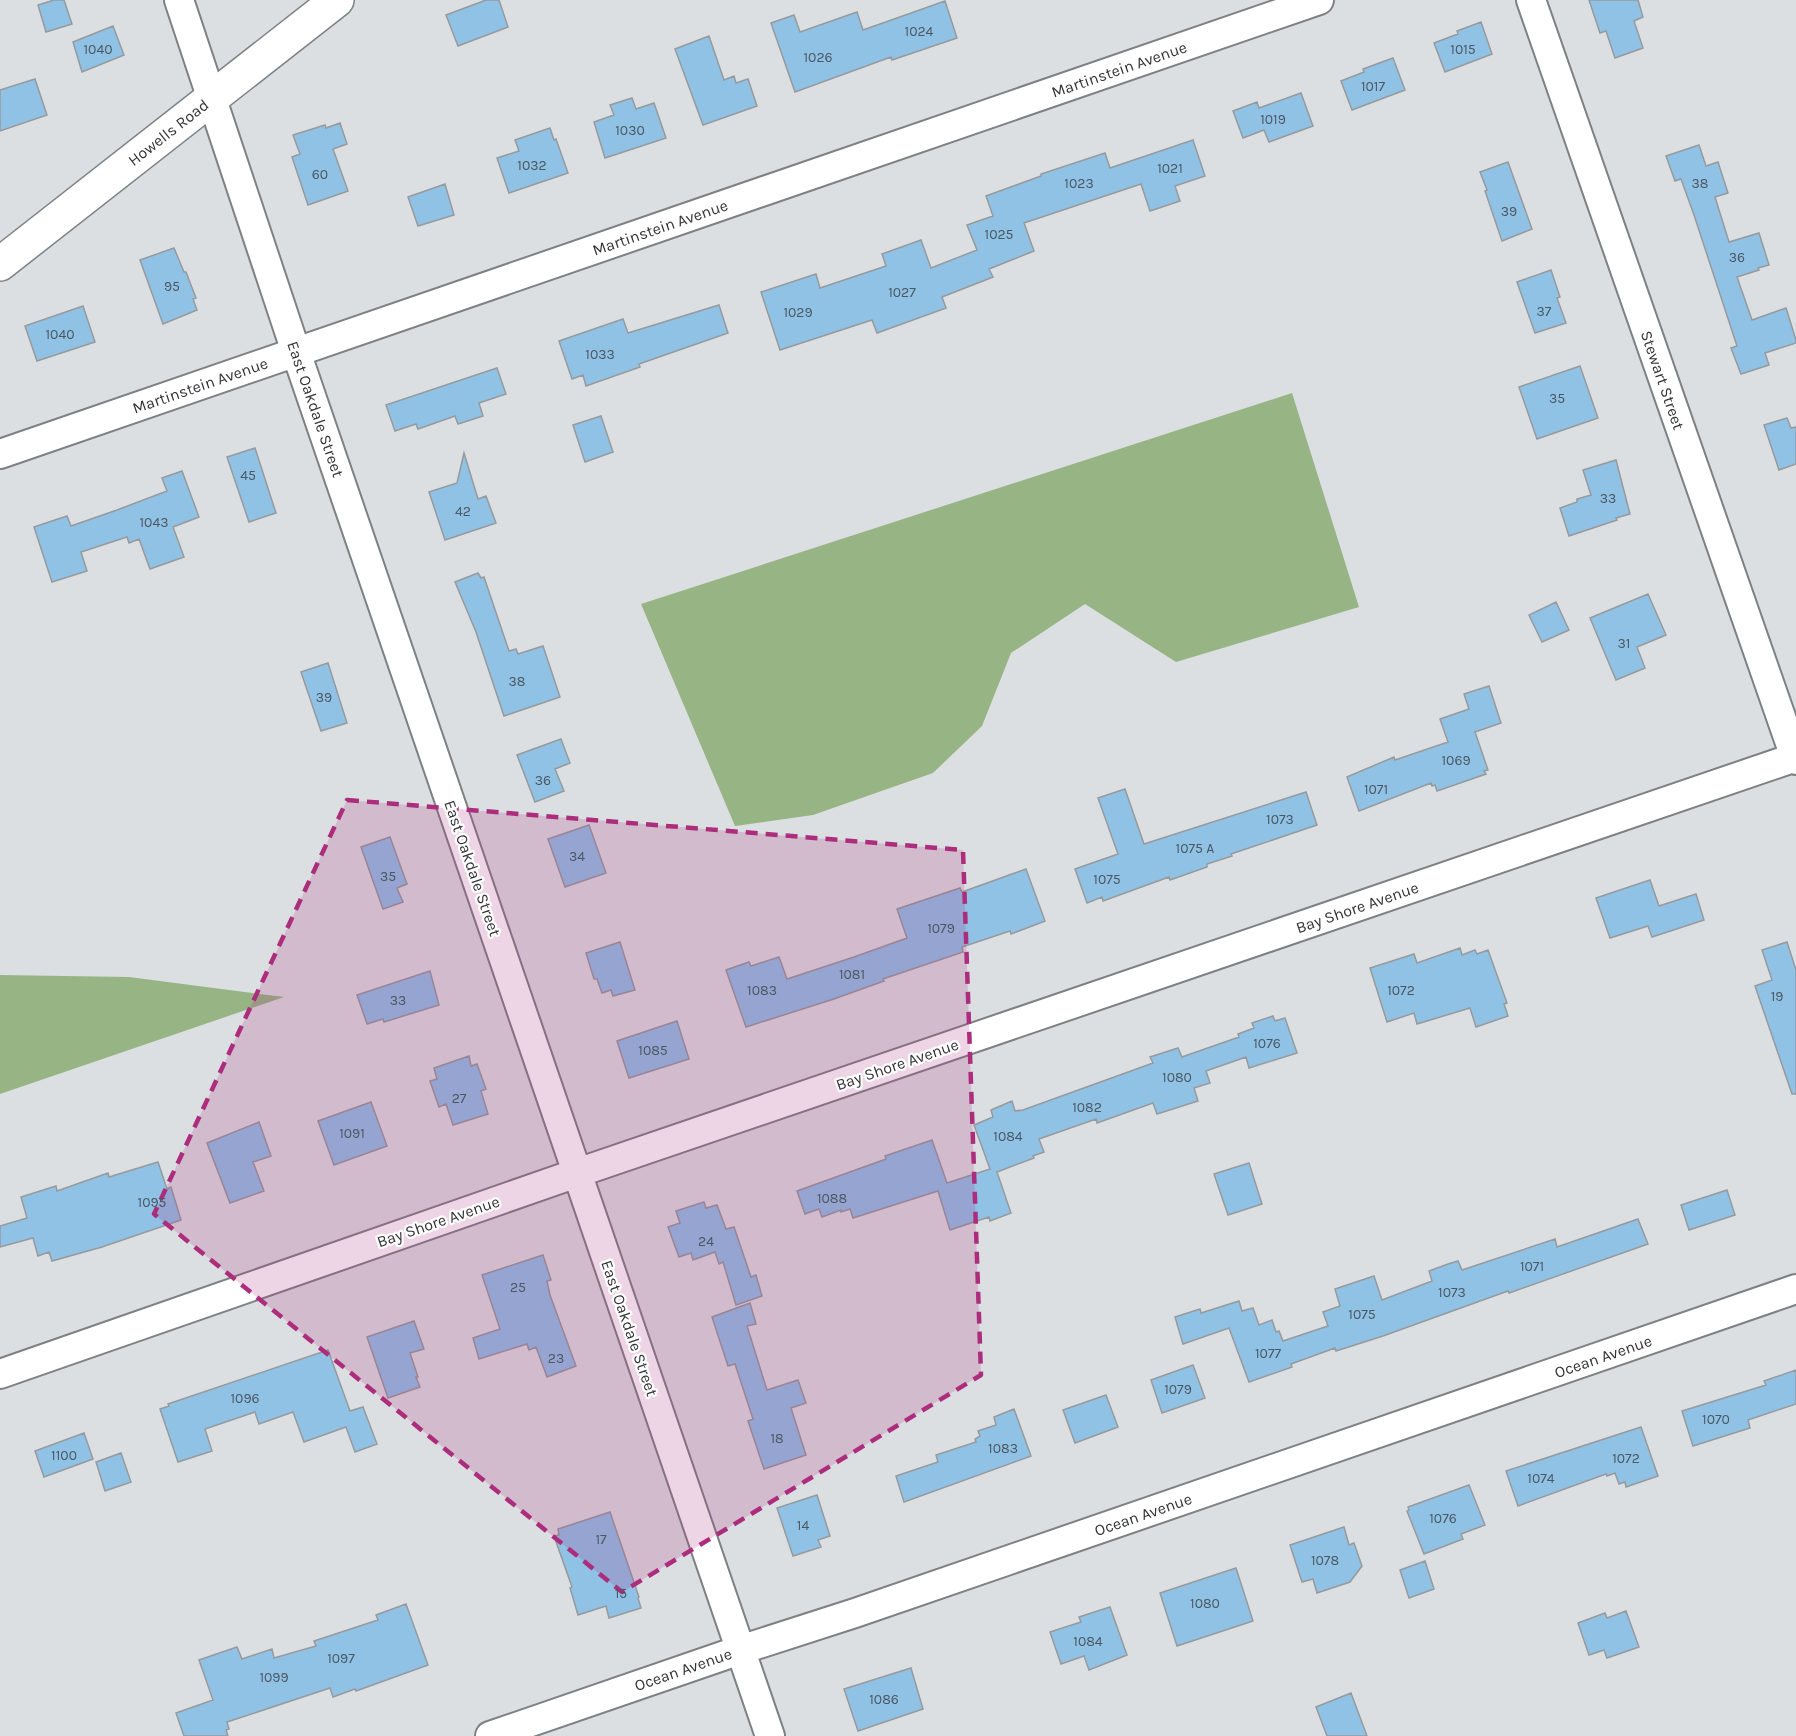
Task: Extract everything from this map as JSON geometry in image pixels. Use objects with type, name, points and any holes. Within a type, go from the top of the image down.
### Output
[{"type":"street","name":"East Oakdale Street","points":[[179,0],[296,352],[770,1736]]},
{"type":"street","name":"Howells Road","points":[[0,264],[337,0]]},
{"type":"street","name":"Martinstein Avenue","points":[[0,454],[1319,0]]},
{"type":"street","name":"Stewart Street","points":[[1530,0],[1796,758]]},
{"type":"street","name":"Bay Shore Avenue","points":[[0,1374],[577,1173],[1796,758]]},
{"type":"street","name":"Ocean Avenue","points":[[490,1736],[855,1613],[1796,1289]]},
{"type":"highlighted area","points":[[347,800],[963,850],[981,1375],[622,1592],[154,1214]]},
{"type":"green space","points":[[1292,393],[1359,607],[1176,662],[1085,604],[1011,653],[982,726],[933,773],[813,815],[735,826],[641,604]]},
{"type":"green space","points":[[0,975],[129,977],[284,997],[0,1094]]},
{"type":"building","points":[[54,0],[64,0],[72,24],[46,32],[38,5]]},
{"type":"building","points":[[486,0],[499,0],[508,27],[458,46],[446,15]]},
{"type":"building","points":[[1589,0],[1638,0],[1643,17],[1634,21],[1643,48],[1615,58],[1606,31],[1600,33]]},
{"type":"building","points":[[945,1],[957,38],[892,60],[891,57],[795,92],[771,23],[794,15],[800,32],[857,12],[863,30]]},
{"type":"building","points":[[1481,22],[1492,54],[1445,72],[1434,43]]},
{"type":"building","points":[[113,26],[124,55],[82,72],[73,42]]},
{"type":"building","points":[[709,36],[724,80],[734,76],[736,83],[748,79],[757,106],[703,125],[675,49]]},
{"type":"building","points":[[1393,58],[1405,90],[1352,110],[1341,81],[1364,72],[1363,69]]},
{"type":"building","points":[[35,79],[47,115],[0,131],[0,90]]},
{"type":"building","points":[[1301,93],[1313,126],[1269,142],[1264,130],[1243,138],[1233,111],[1257,102],[1259,108]]},
{"type":"building","points":[[632,98],[636,109],[654,103],[666,138],[605,158],[594,122],[614,115],[610,105]]},
{"type":"building","points":[[340,123],[347,144],[333,149],[348,191],[308,205],[292,157],[300,154],[293,135]]},
{"type":"building","points":[[550,128],[568,173],[509,193],[497,158],[519,151],[515,140]]},
{"type":"building","points":[[1193,140],[1205,176],[1175,186],[1180,201],[1150,211],[1141,184],[1024,223],[1034,251],[989,269],[993,277],[942,297],[946,308],[877,333],[872,320],[780,350],[761,292],[816,274],[820,288],[886,266],[882,254],[921,240],[931,268],[977,250],[967,225],[993,216],[986,196],[1041,176],[1041,174],[1105,153],[1110,168]]},
{"type":"building","points":[[1699,145],[1706,166],[1718,162],[1728,193],[1715,197],[1729,242],[1759,233],[1769,265],[1737,277],[1752,320],[1786,308],[1796,340],[1796,343],[1765,353],[1769,365],[1741,374],[1731,348],[1737,346],[1694,215],[1681,179],[1675,181],[1666,156]]},
{"type":"building","points":[[1508,162],[1532,229],[1502,241],[1480,172]]},
{"type":"building","points":[[445,184],[454,215],[418,226],[408,197]]},
{"type":"building","points":[[174,248],[196,298],[193,299],[197,310],[163,324],[140,260]]},
{"type":"building","points":[[1551,270],[1560,297],[1557,298],[1566,323],[1535,333],[1517,282]]},
{"type":"building","points":[[719,305],[728,333],[639,364],[640,367],[586,386],[583,375],[572,379],[559,341],[623,319],[628,333]]},
{"type":"building","points":[[83,306],[95,342],[37,361],[25,326]]},
{"type":"building","points":[[1580,366],[1598,418],[1537,439],[1519,387]]},
{"type":"building","points":[[497,368],[506,394],[479,403],[483,416],[458,424],[455,416],[418,429],[416,424],[395,431],[386,405]]},
{"type":"building","points":[[601,416],[613,452],[585,462],[573,425]]},
{"type":"building","points":[[1787,418],[1791,428],[1796,427],[1796,464],[1779,470],[1764,425]]},
{"type":"building","points":[[255,448],[276,513],[249,522],[227,457]]},
{"type":"building","points":[[464,453],[478,499],[486,496],[496,523],[445,540],[429,492],[457,483]]},
{"type":"building","points":[[1616,460],[1630,514],[1569,536],[1560,508],[1591,495],[1583,470]]},
{"type":"building","points":[[182,471],[199,517],[173,527],[184,557],[150,569],[139,539],[129,543],[127,537],[81,552],[87,571],[52,582],[34,527],[67,516],[71,526],[117,510],[167,491],[162,478]]},
{"type":"building","points":[[478,573],[481,578],[484,577],[509,651],[516,649],[518,654],[543,646],[560,697],[504,716],[476,632],[455,582]]},
{"type":"building","points":[[1648,594],[1666,635],[1637,647],[1645,668],[1616,680],[1590,618]]},
{"type":"building","points":[[1556,602],[1569,630],[1542,642],[1529,615]]},
{"type":"building","points":[[328,663],[347,723],[321,731],[301,672]]},
{"type":"building","points":[[1489,686],[1501,723],[1475,732],[1488,770],[1484,771],[1486,774],[1437,791],[1435,785],[1432,786],[1431,783],[1359,811],[1347,777],[1394,757],[1395,760],[1448,742],[1440,719],[1469,709],[1464,694]]},
{"type":"building","points":[[561,739],[570,763],[555,769],[564,791],[535,802],[517,755]]},
{"type":"building","points":[[1125,789],[1144,844],[1306,792],[1317,825],[1231,854],[1232,856],[1207,864],[1207,867],[1170,880],[1169,877],[1103,901],[1102,897],[1087,903],[1075,869],[1118,854],[1098,798]]},
{"type":"building","points":[[589,825],[606,873],[565,887],[548,839]]},
{"type":"building","points":[[390,837],[407,884],[397,888],[403,902],[383,909],[361,847]]},
{"type":"building","points":[[1026,869],[1045,921],[1011,934],[1010,931],[962,947],[963,952],[883,979],[884,981],[834,999],[746,1027],[726,970],[749,962],[751,966],[779,957],[787,979],[854,957],[907,938],[897,909],[960,888],[962,892]]},
{"type":"building","points":[[1650,880],[1659,906],[1696,894],[1704,920],[1652,937],[1648,926],[1610,938],[1596,898]]},
{"type":"building","points":[[620,942],[635,990],[613,996],[611,990],[602,993],[597,979],[594,979],[586,953]]},
{"type":"building","points":[[1787,942],[1796,970],[1796,1094],[1792,1094],[1755,986],[1772,980],[1762,950]]},
{"type":"building","points":[[1460,948],[1462,955],[1475,950],[1477,954],[1488,950],[1507,1003],[1504,1004],[1508,1016],[1476,1027],[1470,1008],[1417,1024],[1414,1013],[1387,1022],[1370,968],[1414,954],[1417,963]]},
{"type":"building","points":[[430,971],[439,1005],[384,1022],[383,1019],[367,1024],[357,995]]},
{"type":"building","points":[[1273,1016],[1275,1021],[1285,1018],[1297,1053],[1249,1068],[1246,1057],[1206,1071],[1210,1083],[1194,1088],[1198,1101],[1157,1114],[1153,1103],[1097,1123],[1096,1119],[1039,1139],[1044,1152],[997,1172],[1011,1213],[990,1221],[989,1217],[950,1230],[938,1191],[853,1218],[850,1209],[822,1217],[819,1209],[805,1214],[797,1191],[932,1140],[947,1183],[990,1169],[974,1125],[993,1117],[991,1110],[1012,1101],[1015,1111],[1023,1110],[1153,1063],[1150,1057],[1178,1048],[1182,1057],[1239,1037],[1238,1034],[1254,1028],[1252,1023]]},
{"type":"building","points":[[677,1021],[689,1059],[629,1078],[617,1041]]},
{"type":"building","points":[[469,1056],[471,1066],[477,1064],[486,1089],[481,1091],[488,1114],[453,1125],[446,1104],[439,1107],[430,1081],[437,1079],[434,1068]]},
{"type":"building","points":[[371,1102],[387,1146],[334,1165],[318,1121]]},
{"type":"building","points":[[259,1122],[271,1156],[253,1162],[264,1191],[230,1203],[207,1143]]},
{"type":"building","points":[[158,1162],[167,1189],[171,1187],[181,1220],[102,1247],[52,1261],[49,1252],[38,1256],[33,1238],[0,1247],[0,1226],[27,1218],[21,1197],[56,1186],[57,1191],[108,1173],[109,1177]]},
{"type":"building","points":[[1249,1163],[1262,1204],[1228,1215],[1214,1174]]},
{"type":"building","points":[[1727,1190],[1735,1215],[1689,1230],[1681,1205]]},
{"type":"building","points":[[704,1202],[706,1208],[717,1205],[726,1229],[734,1227],[751,1277],[756,1275],[762,1296],[736,1305],[723,1262],[719,1264],[715,1252],[693,1260],[691,1253],[679,1257],[668,1227],[680,1223],[676,1211]]},
{"type":"building","points":[[1638,1219],[1648,1244],[1383,1336],[1336,1351],[1335,1348],[1291,1364],[1292,1367],[1249,1382],[1229,1328],[1183,1344],[1175,1317],[1200,1309],[1201,1313],[1239,1301],[1242,1311],[1253,1308],[1259,1325],[1272,1320],[1276,1332],[1279,1331],[1283,1341],[1328,1326],[1323,1312],[1340,1306],[1335,1289],[1374,1276],[1382,1300],[1432,1281],[1429,1271],[1448,1264],[1458,1261],[1462,1270],[1555,1239],[1557,1247]]},
{"type":"building","points":[[543,1255],[551,1280],[547,1281],[550,1295],[576,1366],[547,1377],[536,1347],[529,1350],[527,1344],[479,1359],[473,1338],[500,1329],[482,1275]]},
{"type":"building","points":[[750,1303],[756,1324],[747,1326],[767,1390],[798,1380],[806,1403],[791,1408],[806,1455],[764,1469],[748,1421],[753,1419],[735,1364],[728,1366],[712,1317]]},
{"type":"building","points":[[414,1321],[424,1349],[410,1353],[420,1387],[388,1398],[367,1337]]},
{"type":"building","points":[[328,1350],[350,1411],[363,1407],[377,1444],[355,1452],[346,1427],[304,1442],[293,1412],[259,1424],[255,1412],[205,1429],[212,1451],[178,1462],[160,1409],[169,1406],[168,1404]]},
{"type":"building","points":[[1193,1365],[1205,1398],[1162,1413],[1151,1380]]},
{"type":"building","points":[[1796,1370],[1796,1404],[1748,1420],[1750,1428],[1693,1446],[1682,1411],[1766,1385],[1764,1381]]},
{"type":"building","points":[[1106,1395],[1118,1427],[1075,1443],[1063,1410]]},
{"type":"building","points":[[1014,1409],[1031,1456],[904,1502],[896,1476],[938,1462],[936,1455],[976,1442],[975,1439],[980,1436],[978,1431],[996,1425],[994,1417]]},
{"type":"building","points":[[1641,1427],[1658,1476],[1626,1487],[1625,1482],[1619,1484],[1615,1473],[1607,1476],[1606,1474],[1518,1506],[1506,1471]]},
{"type":"building","points":[[84,1433],[93,1459],[44,1477],[35,1451]]},
{"type":"building","points":[[121,1453],[131,1482],[105,1491],[96,1462]]},
{"type":"building","points":[[1469,1485],[1485,1525],[1461,1534],[1463,1539],[1424,1554],[1407,1511],[1408,1507]]},
{"type":"building","points":[[817,1495],[830,1536],[818,1540],[821,1547],[793,1556],[777,1508]]},
{"type":"building","points":[[610,1512],[641,1608],[609,1618],[606,1606],[578,1615],[570,1588],[572,1587],[554,1536],[559,1535],[558,1529]]},
{"type":"building","points":[[1344,1527],[1349,1545],[1354,1543],[1362,1566],[1350,1582],[1317,1593],[1313,1579],[1302,1582],[1290,1545]]},
{"type":"building","points":[[1425,1561],[1434,1589],[1409,1598],[1400,1570]]},
{"type":"building","points":[[1236,1568],[1253,1621],[1177,1646],[1160,1593]]},
{"type":"building","points":[[406,1604],[428,1665],[356,1691],[355,1689],[333,1697],[330,1688],[227,1722],[228,1736],[184,1736],[176,1713],[213,1700],[199,1660],[237,1647],[242,1659],[272,1649],[274,1658],[316,1646],[314,1641],[378,1620],[376,1615]]},
{"type":"building","points":[[1110,1607],[1127,1655],[1089,1670],[1084,1656],[1061,1664],[1050,1632],[1081,1622],[1079,1617]]},
{"type":"building","points":[[1626,1611],[1639,1647],[1607,1658],[1604,1650],[1589,1655],[1578,1623],[1605,1613],[1607,1618]]},
{"type":"building","points":[[911,1668],[923,1709],[858,1731],[844,1689]]},
{"type":"building","points":[[1351,1693],[1367,1736],[1327,1736],[1316,1707]]}]
